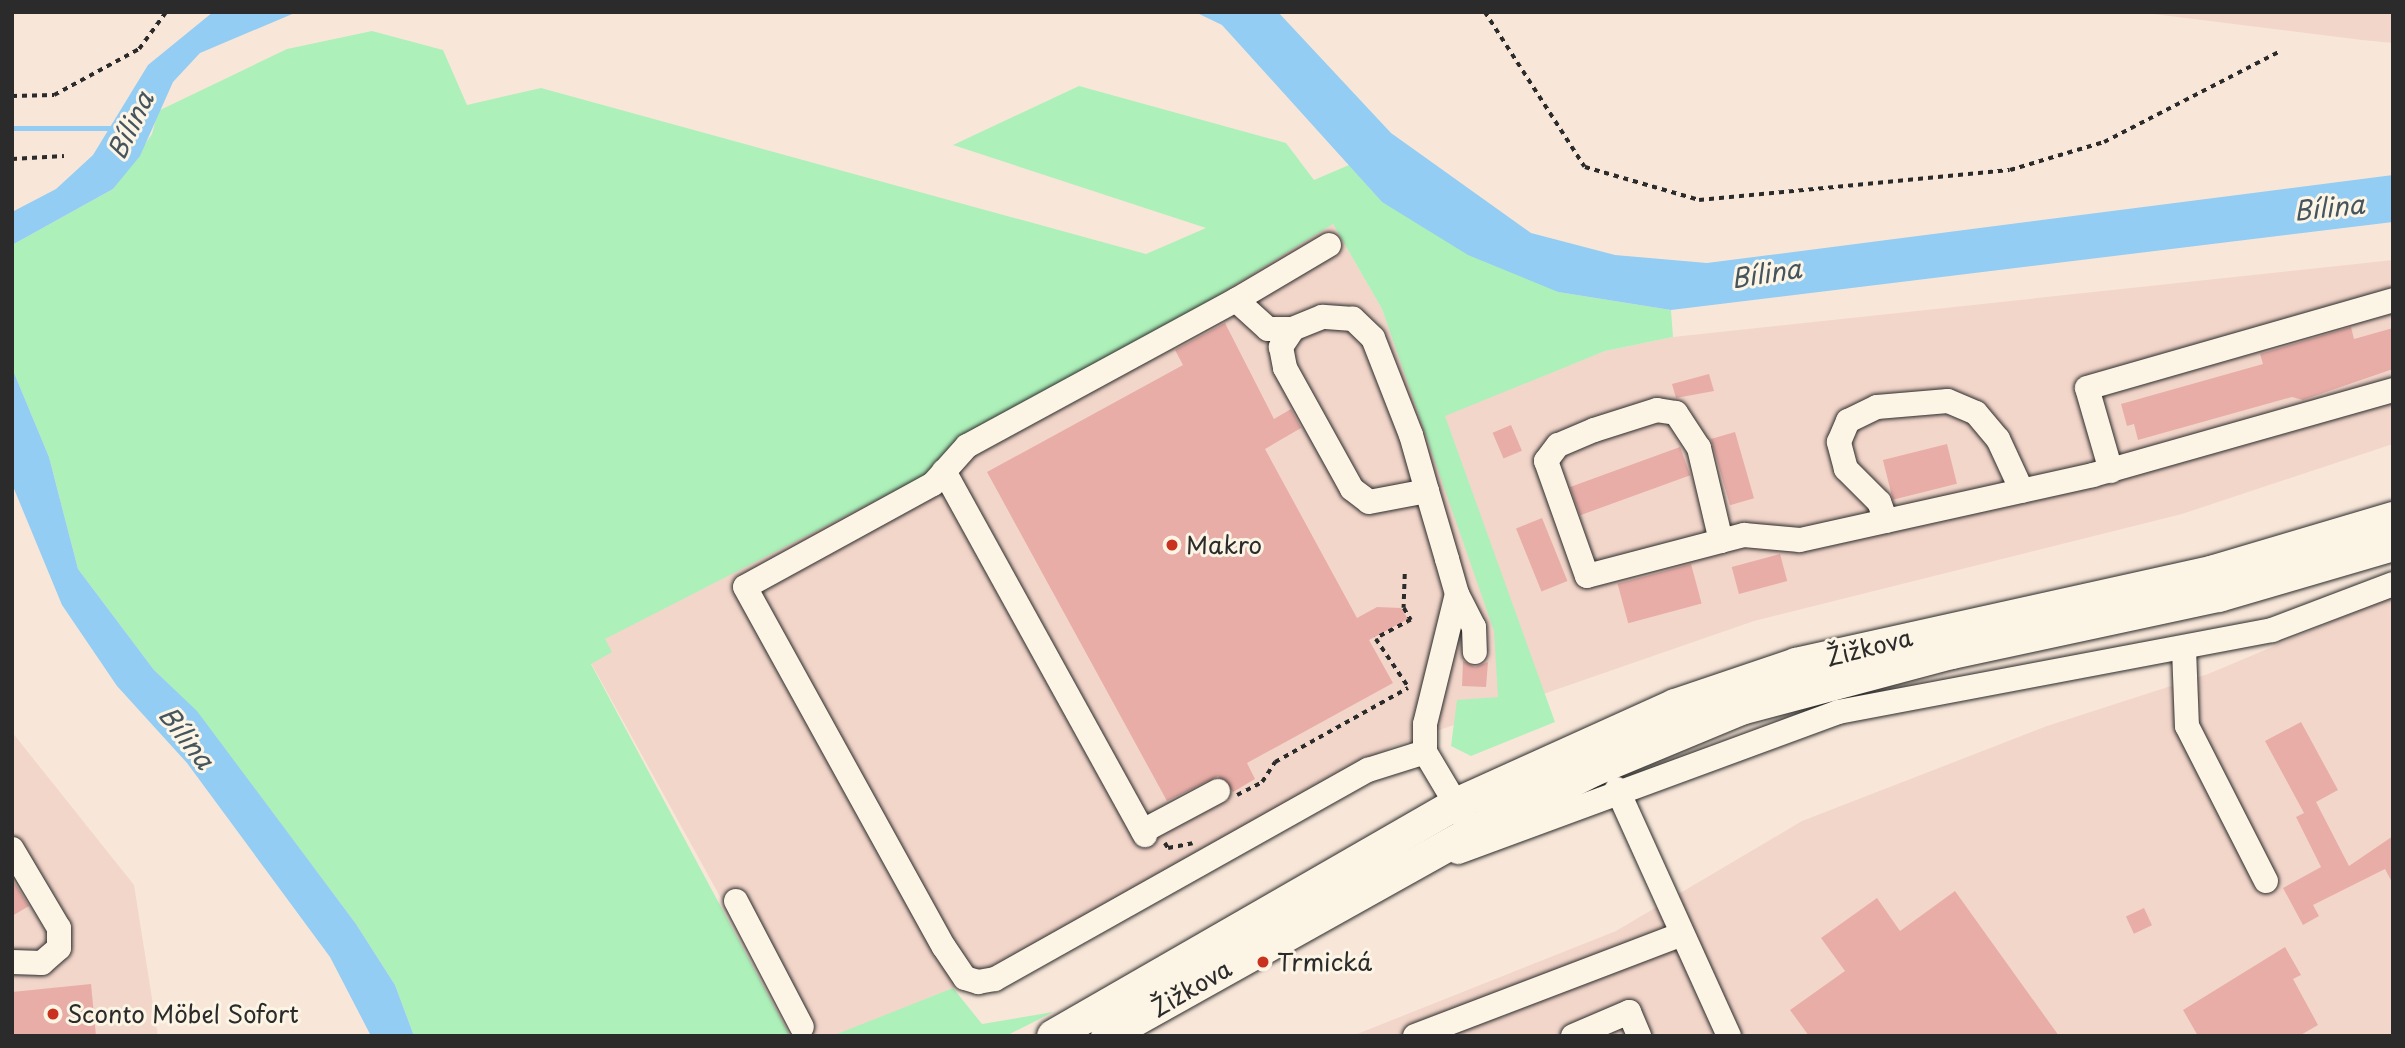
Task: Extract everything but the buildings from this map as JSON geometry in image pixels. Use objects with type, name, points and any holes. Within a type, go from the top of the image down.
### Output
[{"type":"main road","name":"Žižkova","points":[[1054,1036],[1371,851],[1456,804],[1591,739],[1796,664],[2214,571],[2393,518]]},
{"type":"main road","name":"Žižkova","points":[[1107,1036],[1385,879],[1594,770],[1801,690],[2219,596],[2393,545]]},
{"type":"lane","points":[[1329,246],[1236,300],[967,446],[933,484],[746,587],[965,978],[995,979],[1368,771],[1425,752]]},
{"type":"lane","points":[[1236,300],[1268,328],[1293,329],[1322,317],[1353,319],[1373,338],[1427,491],[1457,594],[1474,627],[1475,652]]},
{"type":"lane","points":[[2111,471],[2087,388],[2393,300]]},
{"type":"lane","points":[[1293,329],[1281,347],[1285,368],[1352,489],[1368,502],[1427,491]]},
{"type":"lane","points":[[1721,541],[1699,448],[1676,413],[1657,410],[1594,430],[1558,445],[1546,461],[1550,485],[1587,576],[1744,535],[1800,540],[2111,471],[2393,390]]},
{"type":"lane","points":[[1886,521],[1880,502],[1846,469],[1839,442],[1848,421],[1877,407],[1948,401],[1976,413],[1998,439],[2022,491]]},
{"type":"lane","points":[[944,471],[1150,834],[1223,796]]},
{"type":"lane","name":"Žižkova","points":[[1385,879],[1617,789],[1838,712],[2184,649],[2272,630],[2393,584]]},
{"type":"lane","points":[[1457,594],[1425,724],[1425,752],[1472,832]]},
{"type":"lane","points":[[2184,649],[2187,726],[2266,881]]},
{"type":"lane","points":[[1617,789],[1680,934],[1729,1036]]},
{"type":"lane","points":[[12,849],[59,928],[59,948],[42,963],[12,962]]},
{"type":"lane","points":[[736,901],[802,1027]]},
{"type":"lane","points":[[1415,1036],[1459,1028],[1680,934]]},
{"type":"lane","points":[[1573,1036],[1629,1012],[1639,1036]]},
{"type":"path","points":[[12,96],[54,95],[139,49],[166,12]]},
{"type":"path","points":[[1485,12],[1585,167],[1699,200],[2010,170],[2104,142],[2280,51]]},
{"type":"path","points":[[12,159],[64,156]]},
{"type":"path","points":[[1223,796],[1262,782],[1275,762],[1410,689],[1376,639],[1411,620],[1404,608],[1405,574]]},
{"type":"path","points":[[1150,834],[1168,848],[1208,841]]},
{"type":"shaded area","points":[[2137,12],[2393,12],[2393,43],[2362,40]]},
{"type":"shaded area","points":[[1333,224],[1382,309],[1422,423],[1605,351],[1673,337],[2393,260],[2393,444],[2182,514],[1754,621],[1393,746],[953,988],[835,1036],[797,1036],[591,663],[605,639]]},
{"type":"shaded area","points":[[2393,596],[2393,1036],[1352,1036],[1616,931],[1802,821],[2047,726],[2208,674]]},
{"type":"shaded area","points":[[12,732],[134,885],[158,1036],[12,1036]]},
{"type":"green space","points":[[372,31],[443,50],[467,105],[541,88],[1146,254],[1206,228],[953,145],[1079,86],[1286,143],[1314,180],[1349,165],[1382,202],[1558,292],[1671,310],[1673,337],[1605,351],[1445,416],[1555,722],[1471,756],[1451,746],[1457,700],[1498,697],[1494,631],[1382,309],[1333,224],[935,470],[605,639],[612,652],[591,664],[790,1036],[414,1036],[395,985],[356,924],[197,712],[154,670],[78,569],[49,457],[12,368],[12,245],[113,189],[152,134],[158,111],[287,49]]},
{"type":"green space","points":[[953,988],[982,1024],[1053,1012],[1006,1036],[832,1036]]},
{"type":"water","name":"Bílina","points":[[213,12],[297,12],[200,53],[173,82],[140,156],[113,189],[12,245],[12,212],[56,189],[93,155],[148,65]]},
{"type":"water","name":"Bílina","points":[[1195,12],[1278,12],[1391,133],[1531,233],[1615,255],[1707,263],[2393,175],[2393,222],[1671,310],[1558,292],[1468,255],[1382,202],[1222,25]]},
{"type":"water","name":"Bílina","points":[[12,368],[49,457],[78,569],[154,670],[197,711],[356,924],[395,985],[414,1036],[371,1036],[330,957],[187,763],[117,686],[62,605],[12,484]]},
{"type":"waterway","name":"Bílina","points":[[12,128],[111,128]]},
{"type":"place","name":"Makro","points":[[1172,545]]},
{"type":"place","name":"Trmická","points":[[1263,962]]},
{"type":"place","name":"Sconto Möbel Sofort","points":[[53,1014]]}]
